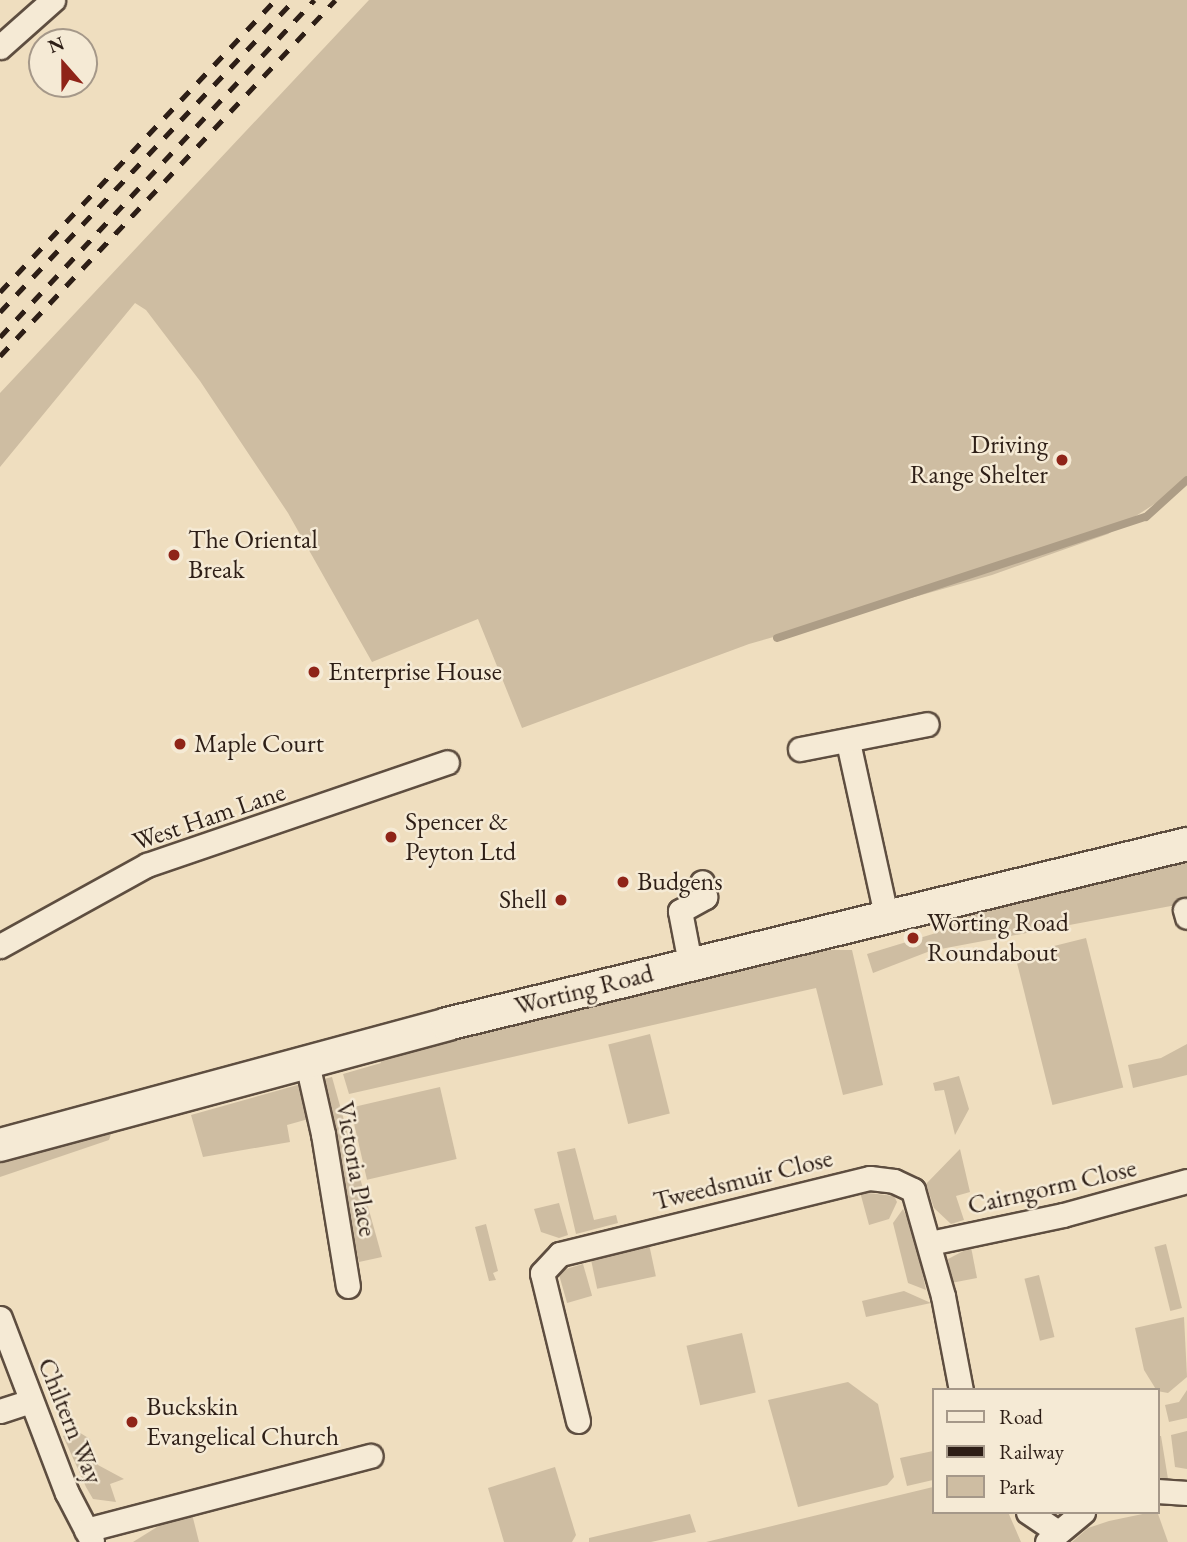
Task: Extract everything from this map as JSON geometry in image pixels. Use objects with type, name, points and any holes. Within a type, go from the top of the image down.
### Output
[{"type":"main road","name":"Worting Road","points":[[0,1145],[690,963],[1182,842]]},
{"type":"street","points":[[0,47],[53,0]]},
{"type":"street","points":[[800,748],[848,742],[926,724]]},
{"type":"street","points":[[848,742],[886,915]]},
{"type":"street","name":"West Ham Lane","points":[[0,946],[148,865],[447,762]]},
{"type":"street","points":[[690,963],[680,911],[705,897],[702,882]]},
{"type":"street","name":"Victoria Place","points":[[307,1063],[323,1134],[348,1286]]},
{"type":"street","name":"Tweedsmuir Close","points":[[578,1421],[542,1273],[560,1254],[870,1178],[894,1181],[913,1190],[930,1243],[961,1388]]},
{"type":"street","name":"Cairngorm Close","points":[[930,1243],[1063,1215],[1187,1181]]},
{"type":"street","name":"Chiltern Way","points":[[0,1318],[30,1401],[89,1536]]},
{"type":"street","points":[[0,1411],[30,1401]]},
{"type":"street","points":[[89,1536],[371,1456]]},
{"type":"street","points":[[1159,1491],[1187,1493]]},
{"type":"street","points":[[1030,1514],[1051,1536],[1080,1514]]},
{"type":"green space","points":[[369,0],[1187,0],[1187,483],[1108,534],[992,575],[749,644],[522,728],[478,619],[372,662],[288,513],[200,381],[146,310],[135,303],[0,467],[0,393]]},
{"type":"green space","points":[[1187,858],[1187,903],[930,951],[873,973],[867,954],[936,933],[982,910]]},
{"type":"green space","points":[[1086,938],[1123,1087],[1052,1105],[1015,956]]},
{"type":"green space","points":[[803,950],[852,950],[883,1085],[843,1095],[816,988],[349,1094],[343,1074],[381,1063],[379,1057]]},
{"type":"green space","points":[[650,1034],[670,1114],[628,1124],[608,1044]]},
{"type":"green space","points":[[1187,1044],[1187,1075],[1133,1088],[1128,1065],[1161,1058]]},
{"type":"green space","points":[[959,1076],[969,1109],[955,1135],[944,1090],[935,1091],[933,1083]]},
{"type":"green space","points":[[332,1077],[382,1257],[359,1262],[320,1080]]},
{"type":"green space","points":[[301,1084],[312,1118],[287,1125],[290,1142],[203,1157],[191,1115]]},
{"type":"green space","points":[[440,1087],[457,1159],[367,1180],[350,1108]]},
{"type":"green space","points":[[111,1134],[109,1140],[0,1177],[0,1162]]},
{"type":"green space","points":[[575,1148],[594,1220],[616,1215],[618,1223],[576,1234],[557,1152]]},
{"type":"green space","points":[[960,1149],[970,1192],[956,1196],[964,1220],[951,1224],[934,1208],[926,1184]]},
{"type":"green space","points":[[860,1192],[894,1196],[897,1202],[889,1219],[869,1225]]},
{"type":"green space","points":[[559,1203],[568,1235],[559,1238],[541,1232],[534,1209]]},
{"type":"green space","points":[[903,1209],[913,1231],[926,1290],[908,1283],[893,1223]]},
{"type":"green space","points":[[486,1224],[498,1271],[493,1273],[496,1280],[489,1281],[475,1227]]},
{"type":"green space","points":[[649,1244],[656,1276],[597,1289],[590,1256]]},
{"type":"green space","points":[[1166,1244],[1182,1308],[1170,1311],[1154,1247]]},
{"type":"green space","points":[[971,1247],[977,1278],[951,1283],[948,1259]]},
{"type":"green space","points":[[583,1264],[592,1296],[567,1303],[558,1271]]},
{"type":"green space","points":[[1039,1275],[1054,1337],[1040,1341],[1024,1279]]},
{"type":"green space","points":[[904,1291],[931,1303],[866,1317],[862,1301]]},
{"type":"green space","points":[[1184,1317],[1187,1377],[1168,1393],[1155,1388],[1144,1370],[1135,1328]]},
{"type":"green space","points":[[742,1333],[756,1392],[700,1405],[686,1346]]},
{"type":"green space","points":[[848,1382],[878,1404],[894,1477],[887,1485],[798,1507],[768,1400]]},
{"type":"green space","points":[[1187,1390],[1187,1418],[1169,1422],[1165,1405],[1179,1402]]},
{"type":"green space","points":[[77,1431],[90,1439],[98,1465],[124,1479],[110,1484],[116,1502],[93,1499],[86,1487],[63,1436]]},
{"type":"green space","points":[[1187,1431],[1187,1469],[1175,1467],[1171,1435]]},
{"type":"green space","points":[[1159,1436],[1161,1436],[1168,1479],[1159,1479]]},
{"type":"green space","points":[[932,1451],[932,1480],[907,1486],[900,1458]]},
{"type":"green space","points":[[555,1467],[576,1535],[572,1542],[504,1542],[488,1488]]},
{"type":"green space","points":[[932,1487],[932,1514],[1009,1514],[1021,1542],[706,1542]]},
{"type":"green space","points":[[192,1514],[199,1542],[133,1542],[165,1522]]},
{"type":"green space","points":[[690,1514],[696,1532],[651,1542],[589,1542],[589,1538]]},
{"type":"green space","points":[[1143,1514],[1158,1514],[1168,1542],[1072,1542],[1088,1528]]},
{"type":"waterway","points":[[777,638],[1146,517],[1187,480]]},
{"type":"railway","points":[[0,292],[275,0]]},
{"type":"railway","points":[[0,312],[294,0]]},
{"type":"railway","points":[[0,337],[314,0]]},
{"type":"railway","points":[[0,356],[335,0]]},
{"type":"place","name":"Driving Range Shelter","points":[[1062,460]]},
{"type":"place","name":"The Oriental Break","points":[[174,555]]},
{"type":"place","name":"Enterprise House","points":[[314,672]]},
{"type":"place","name":"Maple Court","points":[[180,744]]},
{"type":"place","name":"Spencer & Peyton Ltd","points":[[391,837]]},
{"type":"place","name":"Budgens","points":[[623,882]]},
{"type":"place","name":"Shell","points":[[561,900]]},
{"type":"place","name":"Worting Road Roundabout","points":[[913,938]]},
{"type":"place","name":"Buckskin Evangelical Church","points":[[132,1422]]}]
